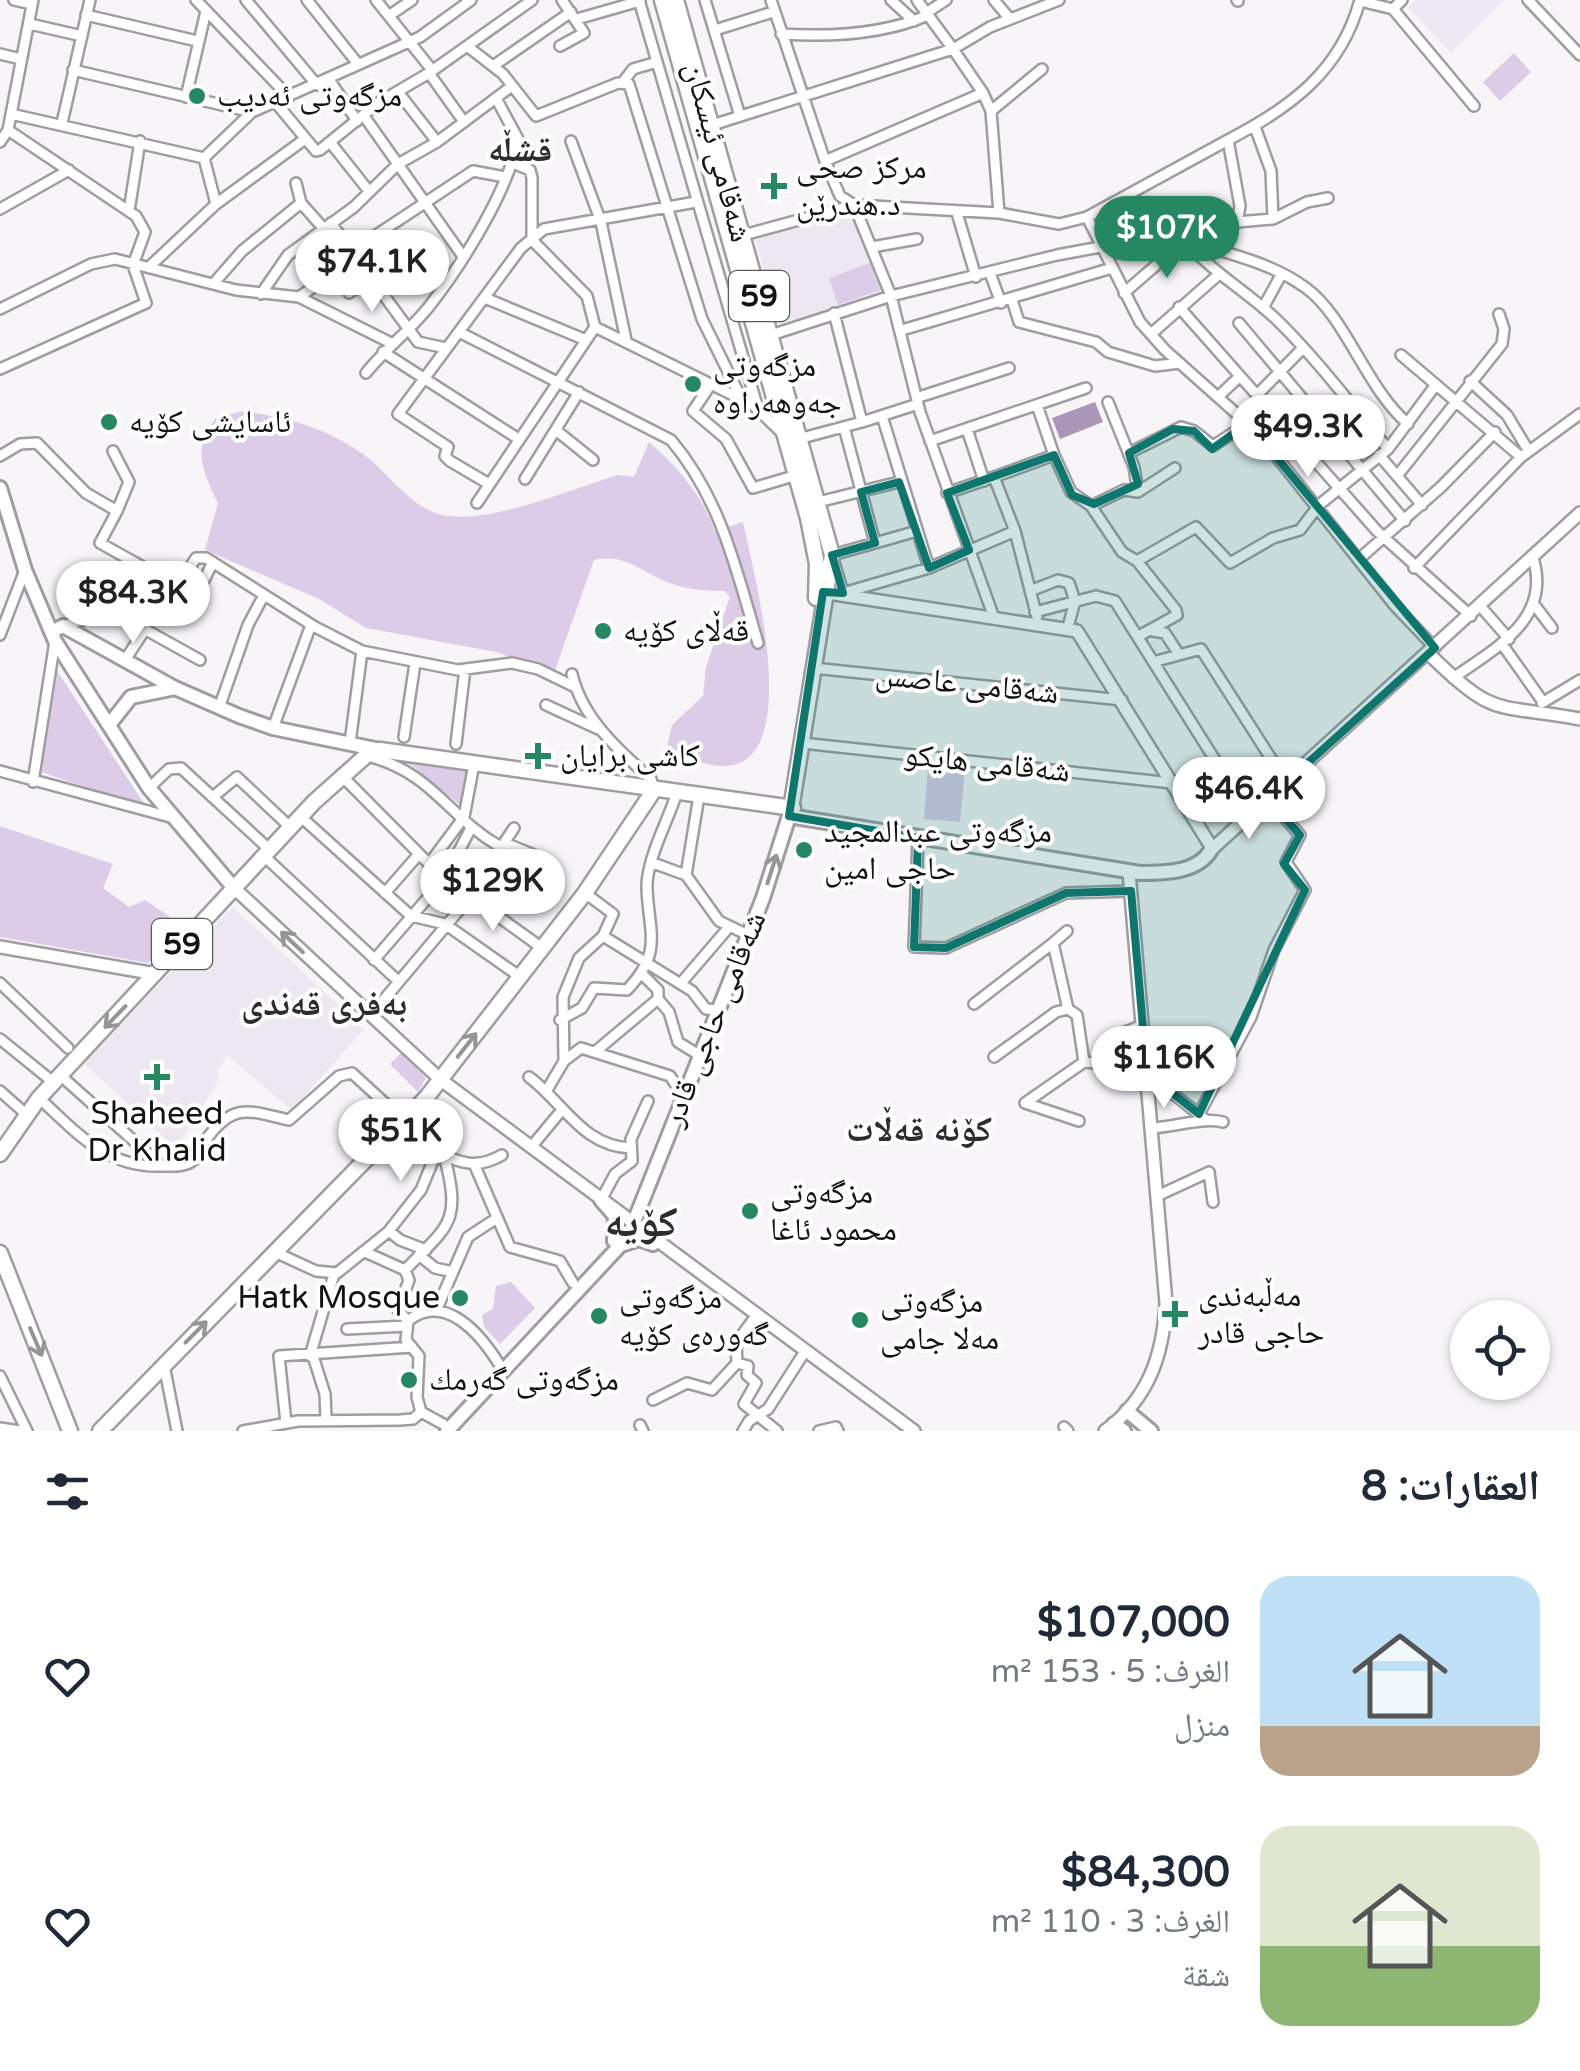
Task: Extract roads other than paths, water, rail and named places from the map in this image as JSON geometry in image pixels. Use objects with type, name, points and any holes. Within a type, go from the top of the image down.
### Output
[{"type":"main road","name":"شەقامی ئیسکان","points":[[662,0],[712,161],[774,394],[818,502],[824,557],[820,592]]},
{"type":"main road","name":"شەقامی ئیسکان","points":[[676,0],[709,126],[712,161],[771,335],[794,438],[797,475],[824,557]]},
{"type":"main road","points":[[0,488],[25,570],[108,725],[150,788],[234,887]]},
{"type":"main road","name":"59","points":[[789,810],[813,668],[820,592]]},
{"type":"main road","name":"59","points":[[789,810],[820,592]]},
{"type":"main road","points":[[56,633],[125,660],[220,708],[273,728],[350,743],[372,753],[789,810],[1131,875]]},
{"type":"main road","points":[[108,725],[131,697],[175,688]]},
{"type":"main road","name":"59","points":[[0,1154],[6,1129],[26,1114],[295,822],[341,775],[372,753]]},
{"type":"main road","points":[[654,792],[698,802],[789,810],[1131,875],[1174,865],[1212,849]]},
{"type":"main road","points":[[1,1264],[72,1422],[102,1429],[441,1080],[585,893],[654,792]]},
{"type":"main road","name":"شەقامی حاجی قادر","points":[[442,1429],[633,1220],[720,1010],[789,810]]},
{"type":"main road","points":[[601,1200],[615,1216],[616,1243],[639,1239],[652,1244]]},
{"type":"main road","name":"شەقامی حاجی قادر","points":[[442,1429],[574,1283],[616,1243]]},
{"type":"main road","points":[[62,1404],[70,1431]]},
{"type":"main road","points":[[1127,1410],[1151,1431]]},
{"type":"street","points":[[0,142],[8,130],[30,24],[32,2],[14,0]]},
{"type":"street","points":[[62,122],[90,0]]},
{"type":"street","points":[[196,0],[289,98]]},
{"type":"street","points":[[246,0],[317,85]]},
{"type":"street","points":[[307,0],[358,64]]},
{"type":"street","points":[[376,0],[413,40],[464,122]]},
{"type":"street","points":[[390,15],[412,0]]},
{"type":"street","points":[[204,158],[252,112],[413,40],[471,0]]},
{"type":"street","points":[[276,103],[316,151],[532,0]]},
{"type":"street","points":[[560,46],[584,34],[562,0]]},
{"type":"street","points":[[705,0],[740,116]]},
{"type":"street","points":[[770,0],[825,161],[840,196],[854,204],[891,296],[930,441],[993,615]]},
{"type":"street","points":[[891,0],[914,21]]},
{"type":"street","points":[[917,0],[983,93],[992,112],[999,214]]},
{"type":"street","points":[[780,34],[860,32],[914,21],[946,0]]},
{"type":"street","points":[[994,0],[1010,18]]},
{"type":"street","points":[[709,126],[953,49],[1010,18],[1059,0]]},
{"type":"street","points":[[740,236],[854,204],[999,214],[1049,225],[1087,216],[1290,104],[1321,76],[1345,40],[1360,0],[1393,9],[1474,106]]},
{"type":"street","points":[[1393,9],[1402,0]]},
{"type":"street","points":[[493,66],[574,16],[639,1],[751,404]]},
{"type":"street","points":[[1535,2],[1580,55]]},
{"type":"street","points":[[186,97],[206,11]]},
{"type":"street","points":[[714,30],[774,12]]},
{"type":"street","points":[[86,15],[197,41]]},
{"type":"street","points":[[30,24],[82,36]]},
{"type":"street","points":[[467,46],[493,66],[536,116],[622,82],[633,69],[656,62]]},
{"type":"street","points":[[0,54],[21,59]]},
{"type":"street","points":[[992,112],[1042,69]]},
{"type":"street","points":[[73,70],[252,112]]},
{"type":"street","points":[[328,78],[398,164],[462,254]]},
{"type":"street","points":[[622,82],[629,84],[702,320],[751,404]]},
{"type":"street","points":[[261,294],[288,256],[398,164],[438,142],[512,86]]},
{"type":"street","points":[[398,92],[438,142]]},
{"type":"street","points":[[825,161],[983,93]]},
{"type":"street","points":[[366,373],[433,302],[513,163],[518,138],[498,100]]},
{"type":"street","points":[[11,114],[62,122],[204,158]]},
{"type":"street","points":[[1254,126],[1271,171],[1273,219]]},
{"type":"street","points":[[0,369],[144,308],[133,264],[145,232],[129,211],[8,130]]},
{"type":"street","points":[[148,267],[216,204],[305,139]]},
{"type":"street","points":[[1228,140],[1240,206],[1237,222]]},
{"type":"street","points":[[570,141],[601,222],[626,340]]},
{"type":"street","points":[[129,211],[140,142]]},
{"type":"street","points":[[330,142],[368,190]]},
{"type":"street","points":[[204,158],[216,204]]},
{"type":"street","points":[[477,503],[595,327],[587,296],[532,240],[532,178],[530,170],[513,163]]},
{"type":"street","points":[[0,208],[70,170]]},
{"type":"street","points":[[299,297],[425,202],[474,171],[505,177]]},
{"type":"street","points":[[296,183],[301,203],[355,254],[407,328],[424,346],[446,348]]},
{"type":"street","points":[[771,335],[891,296],[1102,245],[1182,236],[1237,222],[1273,219],[1307,202],[1328,198]]},
{"type":"street","points":[[489,484],[450,461],[445,456],[448,447],[398,414],[446,348],[544,229],[601,222],[696,202]]},
{"type":"street","points":[[214,283],[242,251],[301,203]]},
{"type":"street","points":[[957,213],[976,277]]},
{"type":"street","points":[[1087,216],[1124,293],[1151,334],[1280,459],[1453,678],[1474,697],[1494,706],[1527,714],[1580,718]]},
{"type":"street","points":[[1182,236],[1221,248],[1307,288],[1321,302],[1379,393],[1408,424]]},
{"type":"street","points":[[1182,236],[1217,276],[1262,308],[1302,349],[1422,505]]},
{"type":"street","points":[[1124,293],[1182,236]]},
{"type":"street","points":[[872,248],[917,239]]},
{"type":"street","points":[[350,293],[421,242]]},
{"type":"street","points":[[0,309],[91,264],[114,258],[261,294],[299,297],[391,343]]},
{"type":"street","points":[[902,330],[1112,268]]},
{"type":"street","points":[[990,273],[1000,303]]},
{"type":"street","points":[[1262,308],[1281,275]]},
{"type":"street","points":[[1151,334],[1217,276]]},
{"type":"street","points":[[485,298],[586,340]]},
{"type":"street","points":[[1012,300],[1020,322],[1096,342],[1108,352],[1155,366],[1180,363]]},
{"type":"street","points":[[1179,307],[1384,538],[1471,616]]},
{"type":"street","points":[[834,313],[862,422]]},
{"type":"street","points":[[1396,476],[1502,344],[1504,329],[1499,314]]},
{"type":"street","points":[[1239,322],[1405,521]]},
{"type":"street","points":[[595,327],[709,387],[751,404],[794,438],[882,416],[1010,368]]},
{"type":"street","points":[[459,332],[671,440],[694,467],[722,522],[758,642]]},
{"type":"street","points":[[1258,394],[1302,349]]},
{"type":"street","points":[[383,352],[517,438]]},
{"type":"street","points":[[1401,355],[1435,386],[1525,453]]},
{"type":"street","points":[[1219,396],[1240,376]]},
{"type":"street","points":[[1470,381],[1507,416],[1525,453]]},
{"type":"street","points":[[1137,560],[1196,527],[1230,563],[1273,538],[1300,530],[1318,505],[1383,452],[1435,386]]},
{"type":"street","points":[[709,387],[693,411],[726,438],[753,488],[797,475]]},
{"type":"street","points":[[930,441],[1086,388]]},
{"type":"street","points":[[525,478],[579,392]]},
{"type":"street","points":[[751,404],[774,394]]},
{"type":"street","points":[[1108,402],[1129,453],[1138,492]]},
{"type":"street","points":[[1037,405],[1070,492],[1091,506],[1122,552],[1137,560],[1176,610],[1177,614],[1153,631],[1138,636]]},
{"type":"street","points":[[1414,568],[1525,453],[1580,414]]},
{"type":"street","points":[[882,416],[899,482],[929,568]]},
{"type":"street","points":[[1129,453],[1181,427],[1194,430],[1213,446],[1248,424]]},
{"type":"street","points":[[844,427],[875,543]]},
{"type":"street","points":[[967,429],[1015,530],[1037,617]]},
{"type":"street","points":[[557,431],[594,460]]},
{"type":"street","points":[[1359,559],[1405,521],[1495,432]]},
{"type":"street","points":[[1280,459],[1302,442]]},
{"type":"street","points":[[0,456],[20,444],[37,443],[86,494],[116,511]]},
{"type":"street","points":[[113,452],[129,475],[100,543],[168,582],[183,581],[196,558],[213,562],[311,625],[362,651],[416,664],[465,669],[512,663],[538,669],[575,688]]},
{"type":"street","points":[[948,494],[1054,455]]},
{"type":"street","points":[[1091,506],[1124,490],[1138,492],[1175,468]]},
{"type":"street","points":[[818,502],[899,482]]},
{"type":"street","points":[[820,592],[993,615],[1037,617],[1084,637],[1212,849],[1580,513]]},
{"type":"street","points":[[843,593],[929,568],[1015,530]]},
{"type":"street","points":[[843,593],[824,557],[916,531]]},
{"type":"street","points":[[1453,678],[1524,626],[1533,604],[1538,573],[1533,558]]},
{"type":"street","points":[[191,606],[213,562]]},
{"type":"street","points":[[1,631],[25,570]]},
{"type":"street","points":[[1030,590],[1064,580],[1073,590],[1075,601],[1068,627]]},
{"type":"street","points":[[220,708],[248,626],[264,595]]},
{"type":"street","points":[[1037,617],[1096,596],[1115,601],[1250,814]]},
{"type":"street","points":[[1533,604],[1552,628]]},
{"type":"street","points":[[1481,607],[1543,702]]},
{"type":"street","points":[[33,782],[56,633],[112,611],[200,660]]},
{"type":"street","points":[[273,728],[311,625]]},
{"type":"street","points":[[125,660],[144,631]]},
{"type":"street","points":[[1153,631],[1165,633],[1178,653]]},
{"type":"street","points":[[1152,662],[1201,649],[1286,782]]},
{"type":"street","points":[[350,743],[362,651]]},
{"type":"street","points":[[404,737],[416,664]]},
{"type":"street","name":"شه‌قامی عاصس","points":[[813,668],[1122,700]]},
{"type":"street","points":[[456,744],[465,669]]},
{"type":"street","points":[[572,674],[575,688],[601,730],[651,779],[654,792]]},
{"type":"street","points":[[1527,714],[1580,680]]},
{"type":"street","points":[[546,706],[601,730]]},
{"type":"street","name":"شه‌قامی هایكو","points":[[802,743],[1172,782]]},
{"type":"street","points":[[372,753],[411,770],[464,816],[470,830],[546,860]]},
{"type":"street","points":[[429,864],[464,816],[474,764]]},
{"type":"street","points":[[150,788],[175,767],[214,796],[397,980]]},
{"type":"street","points":[[0,772],[174,818]]},
{"type":"street","points":[[341,775],[444,879]]},
{"type":"street","points":[[214,796],[233,778],[240,778],[411,916],[445,924],[520,976]]},
{"type":"street","points":[[560,1020],[582,1008],[594,988],[627,990],[648,963],[654,940],[647,889],[675,798]]},
{"type":"street","points":[[1151,1128],[1186,1127],[1202,1117],[1251,1017],[1274,950],[1305,890],[1286,862],[1300,835],[1268,799]]},
{"type":"street","points":[[686,874],[698,802]]},
{"type":"street","points":[[370,1015],[470,896],[514,828]]},
{"type":"street","points":[[374,960],[444,879],[470,830]]},
{"type":"street","points":[[918,837],[911,938],[914,947],[946,948],[1066,893],[1131,875],[1165,1330],[1152,1378],[1115,1429]]},
{"type":"street","points":[[385,892],[419,854]]},
{"type":"street","points":[[653,862],[686,874],[708,908],[729,927],[748,935]]},
{"type":"street","points":[[234,887],[441,1080],[914,1431]]},
{"type":"street","points":[[564,1061],[562,997],[580,958],[603,936],[613,914],[585,893]]},
{"type":"street","points":[[470,896],[542,948]]},
{"type":"street","points":[[681,983],[729,927]]},
{"type":"street","points":[[974,1004],[1067,932]]},
{"type":"street","points":[[603,936],[681,983],[706,1009],[720,1010]]},
{"type":"street","points":[[1053,943],[1068,1009],[1077,1015],[1084,1062]]},
{"type":"street","points":[[0,947],[156,974]]},
{"type":"street","points":[[642,974],[658,990],[658,999],[669,1012],[678,1042],[699,1055]]},
{"type":"street","points":[[0,983],[68,1048]]},
{"type":"street","points":[[596,1051],[658,999]]},
{"type":"street","points":[[994,1057],[1056,1012],[1068,1009]]},
{"type":"street","points":[[1079,1121],[1025,1103],[1084,1062],[1096,1062],[1120,1034],[1142,1024]]},
{"type":"street","points":[[0,1039],[57,1078],[162,1166]]},
{"type":"street","points":[[546,1090],[564,1061],[581,1048],[670,1076],[682,1094]]},
{"type":"street","points":[[1147,1072],[1202,1117],[1223,1122]]},
{"type":"street","points":[[38,1098],[104,1155],[132,1165],[162,1166],[193,1161],[218,1126],[244,1110],[294,1118],[346,1073],[356,1076],[440,1153],[476,1166],[502,1155]]},
{"type":"street","points":[[529,1077],[546,1090],[561,1111],[612,1146],[630,1148]]},
{"type":"street","points":[[0,1091],[26,1114]]},
{"type":"street","points":[[601,1200],[615,1174],[628,1167],[630,1148],[648,1102]]},
{"type":"street","points":[[532,1146],[561,1111]]},
{"type":"street","points":[[326,1419],[326,1394],[312,1356],[334,1274],[389,1230],[421,1190],[440,1153]]},
{"type":"street","points":[[405,1270],[440,1240],[454,1201],[440,1153]]},
{"type":"street","points":[[476,1166],[510,1246],[560,1261],[574,1283]]},
{"type":"street","points":[[1157,1196],[1209,1172],[1213,1202]]},
{"type":"street","points":[[348,1329],[408,1323],[436,1311],[473,1231],[497,1218]]},
{"type":"street","points":[[633,1220],[640,1236],[902,1431]]},
{"type":"street","points":[[389,1230],[422,1253],[435,1268],[453,1272]]},
{"type":"street","points":[[440,1240],[464,1245]]},
{"type":"street","points":[[364,1252],[405,1270],[408,1280],[398,1310],[408,1323],[406,1340],[419,1356],[416,1397],[421,1412],[442,1429]]},
{"type":"street","points":[[277,1253],[305,1267],[334,1274]]},
{"type":"street","points":[[436,1311],[465,1322],[499,1364]]},
{"type":"street","points":[[652,1400],[687,1384],[711,1391],[736,1363],[737,1342],[753,1320]]},
{"type":"street","points":[[285,1426],[279,1356],[412,1347]]},
{"type":"street","points":[[743,1431],[760,1415],[802,1356]]},
{"type":"street","points":[[736,1363],[748,1366],[747,1374],[756,1384],[744,1404],[777,1431]]},
{"type":"street","points":[[164,1365],[177,1431]]},
{"type":"street","points":[[0,1376],[23,1431]]},
{"type":"street","points":[[243,1431],[326,1419],[413,1419],[421,1412]]},
{"type":"street","points":[[0,1428],[23,1431]]},
{"type":"street","points":[[819,1431],[838,1431]]},
{"type":"place","name":"مزگەوتی ئەدیب","points":[[197,96]]},
{"type":"place","name":"مرکز صحی د.هندرێن","points":[[774,186]]},
{"type":"place","name":"مزگه‌وتی جه‌وهه‌راوه","points":[[693,384]]},
{"type":"place","name":"ئاسایشی کۆیە","points":[[109,422]]},
{"type":"place","name":"قەڵای کۆیە","points":[[603,631]]},
{"type":"place","name":"كاشی برایان","points":[[538,756]]},
{"type":"place","name":"مزگه‌وتی عبدالمجید حاجی امین","points":[[804,850]]},
{"type":"place","name":"Shaheed Dr Khalid","points":[[157,1077]]},
{"type":"place","name":"مزگه‌وتی محمود ئاغا","points":[[750,1211]]},
{"type":"place","name":"Hatk Mosque","points":[[460,1298]]},
{"type":"place","name":"مەڵبەندی حاجی قادر","points":[[1175,1314]]},
{"type":"place","name":"مزگه‌وتی گه‌وره‌ی كۆیه","points":[[599,1316]]},
{"type":"place","name":"مزگه‌وتی مه‌لا جامی","points":[[860,1320]]},
{"type":"place","name":"مزگه‌وتی گه‌رمك","points":[[409,1380]]},
{"type":"district","name":"قشڵه‌","points":[[520,150]]},
{"type":"district","name":"بەفری قەندی","points":[[324,1004]]},
{"type":"district","name":"کۆنە قەڵات","points":[[919,1130]]},
{"type":"district","name":"کۆیە","points":[[641,1222]]}]
